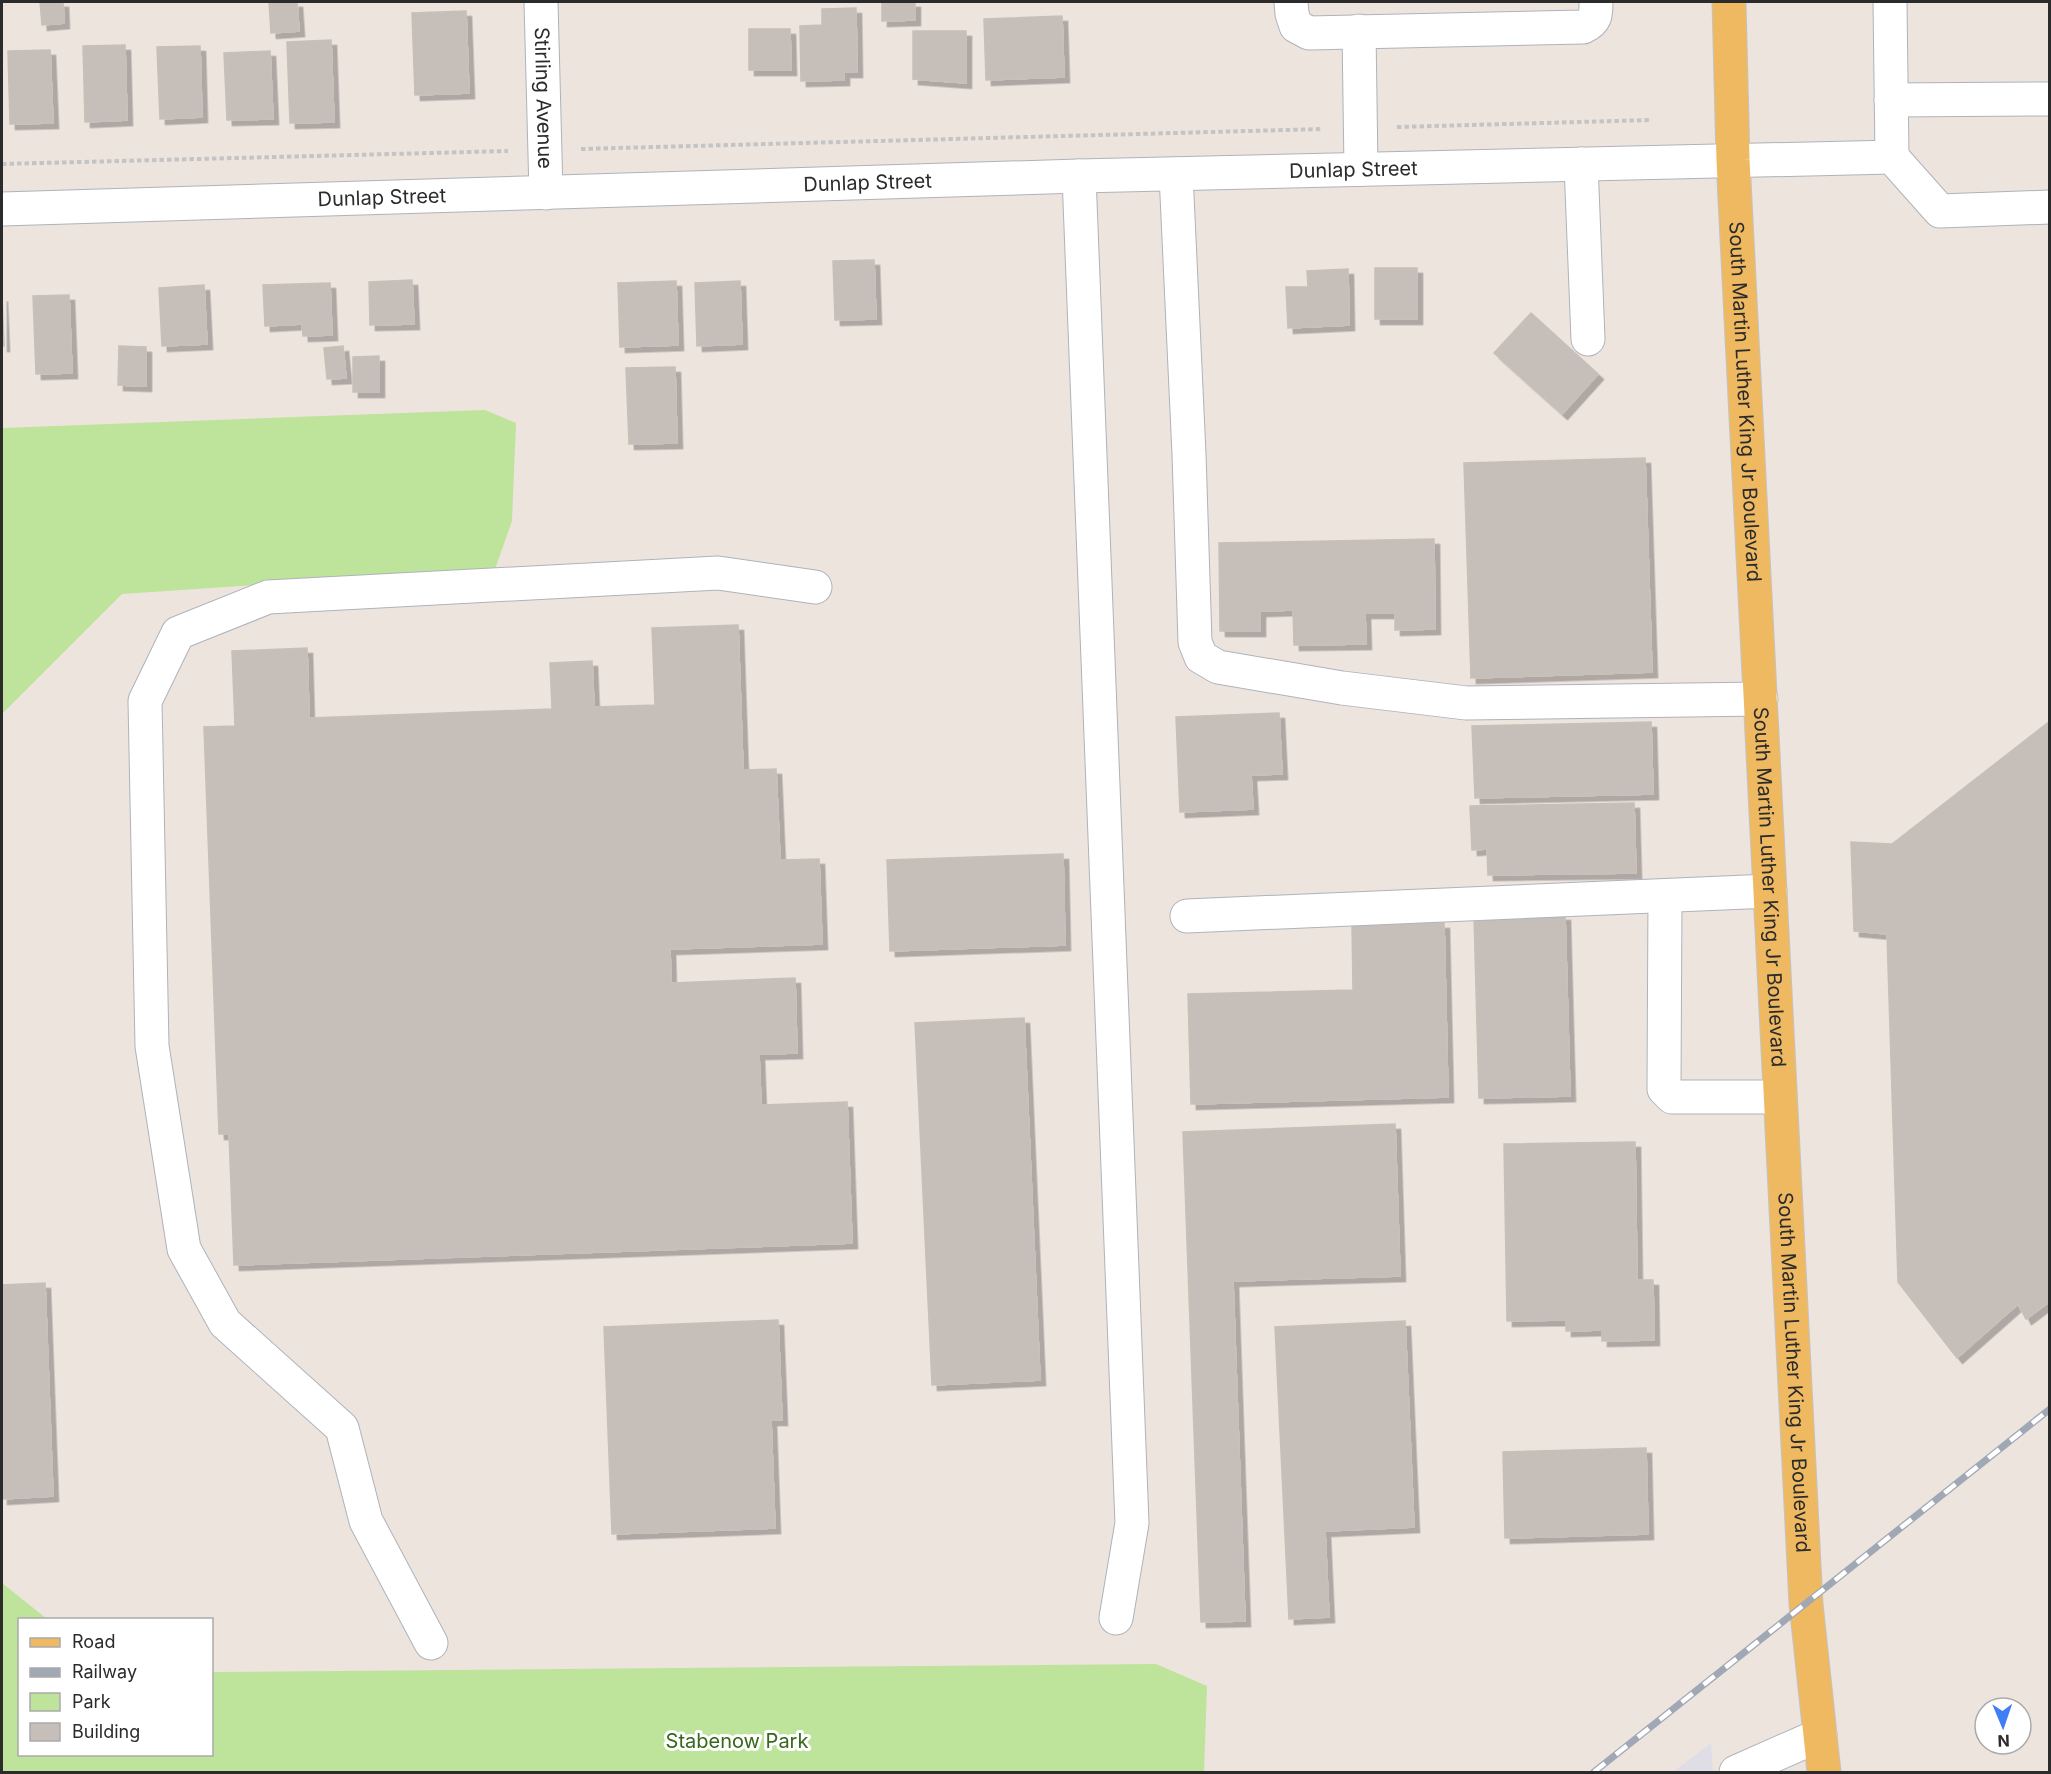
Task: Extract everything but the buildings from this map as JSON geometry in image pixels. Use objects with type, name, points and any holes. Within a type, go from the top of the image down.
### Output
[{"type":"main road","name":"South Martin Luther King Jr Boulevard","points":[[1729,2],[1733,160],[1806,1604],[1824,1773]]},
{"type":"street","name":"Stirling Avenue","points":[[541,2],[546,193]]},
{"type":"street","points":[[1291,2],[1296,26],[1308,33],[1583,27],[1592,23],[1596,14],[1596,2]]},
{"type":"street","points":[[1890,2],[1892,157],[1940,211],[2049,207]]},
{"type":"street","points":[[1359,32],[1361,169]]},
{"type":"street","points":[[1892,100],[2049,99]]},
{"type":"street","name":"Dunlap Street","points":[[2,209],[1079,176],[1892,157]]},
{"type":"street","points":[[1581,164],[1588,339]]},
{"type":"street","points":[[1176,174],[1189,442],[1195,642],[1201,657],[1218,667],[1241,671],[1342,688],[1466,703],[1761,699]]},
{"type":"street","points":[[1079,176],[1132,1522],[1116,1617]]},
{"type":"street","points":[[431,1643],[366,1521],[342,1428],[225,1323],[184,1249],[153,1046],[145,701],[178,633],[268,597],[718,573],[814,587]]},
{"type":"street","points":[[1187,916],[1770,891]]},
{"type":"street","points":[[1665,896],[1664,1089],[1672,1097],[1780,1097]]},
{"type":"street","points":[[1736,1773],[1820,1735]]},
{"type":"path","points":[[2,164],[1652,120]]},
{"type":"shaded area","points":[[1711,1743],[1713,1772],[1673,1772]]},
{"type":"green space","points":[[485,410],[516,423],[512,521],[495,569],[122,594],[2,714],[2,428]]},
{"type":"green space","name":"Stabenow Park","points":[[2,1583],[46,1618],[18,1618],[18,1756],[213,1756],[213,1672],[1156,1664],[1207,1686],[1204,1772],[2,1772]]},
{"type":"railway","points":[[1594,1772],[2050,1409]]}]
